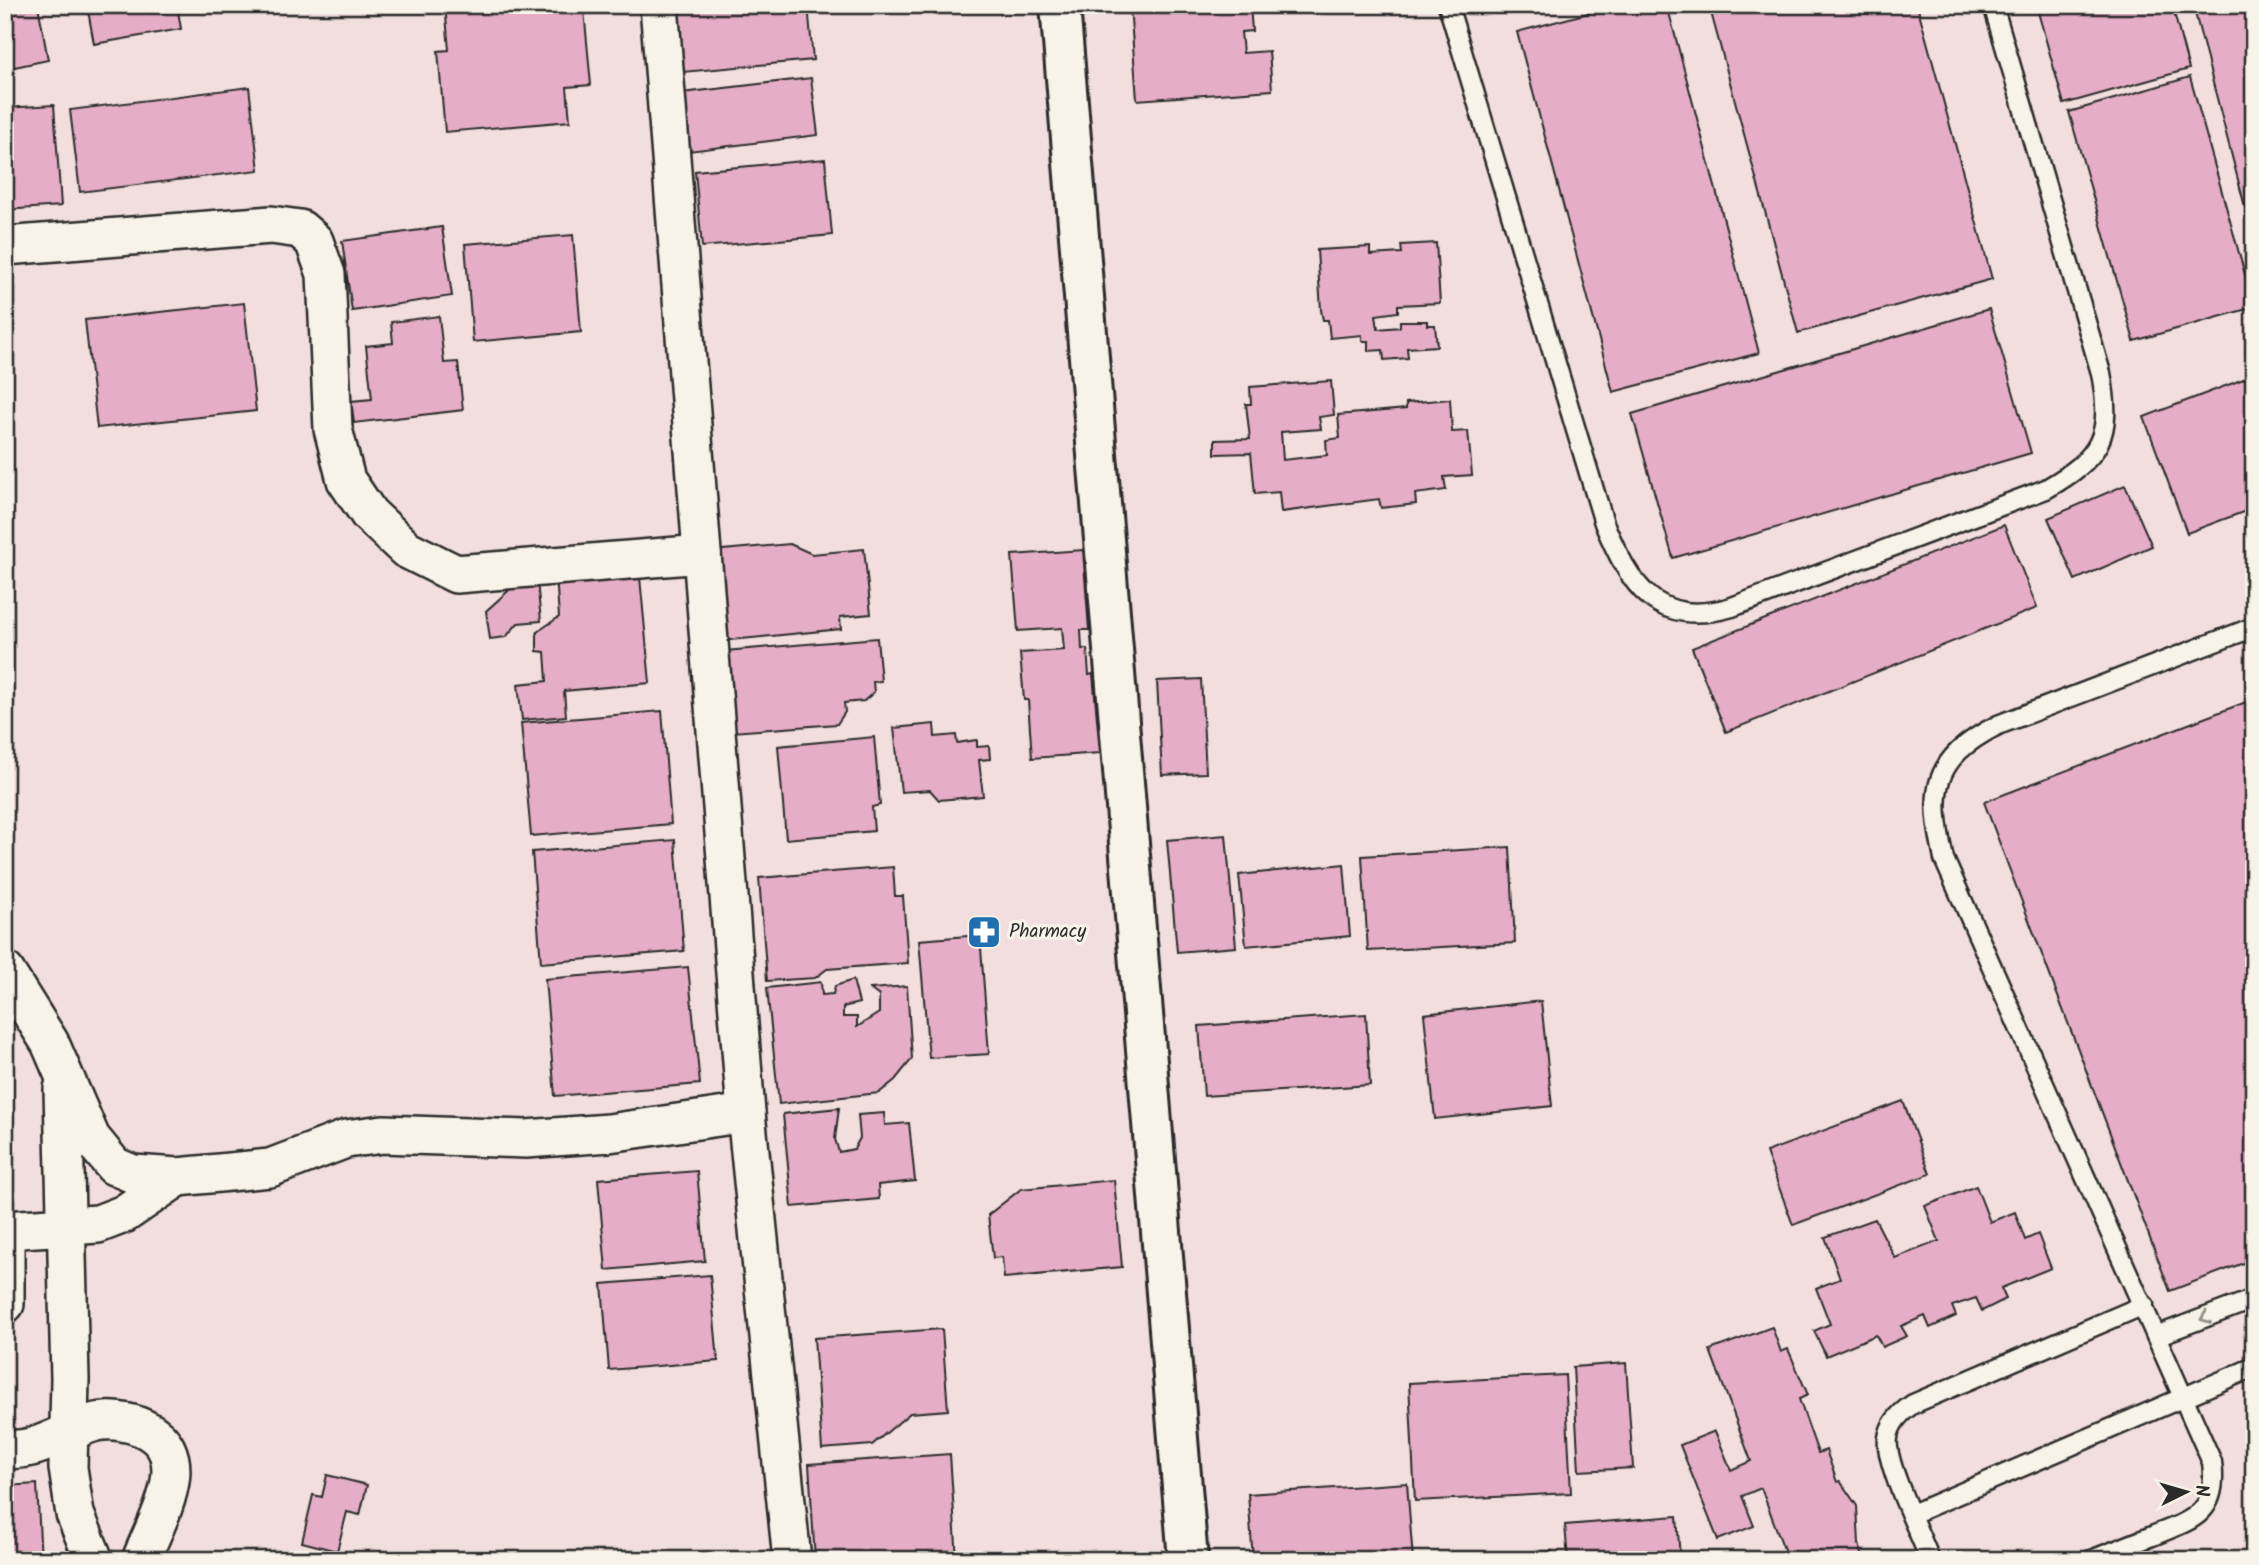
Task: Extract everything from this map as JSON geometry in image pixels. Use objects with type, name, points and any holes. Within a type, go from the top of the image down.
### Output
[{"type":"street","points":[[659,5],[746,1113],[792,1560]]},
{"type":"street","points":[[1060,5],[1188,1560]]},
{"type":"street","points":[[5,246],[271,225],[300,229],[314,242],[326,274],[333,429],[346,480],[369,514],[406,549],[456,574],[702,554]]},
{"type":"street","points":[[5,971],[34,1014],[91,1138],[114,1166],[133,1174],[178,1177],[270,1168],[346,1139],[383,1134],[526,1139],[609,1133],[746,1113]]},
{"type":"street","points":[[63,1077],[70,1431],[68,1468],[75,1514],[94,1560]]},
{"type":"street","points":[[5,1230],[98,1224],[124,1214],[178,1177]]},
{"type":"street","points":[[5,1245],[5,1304]]},
{"type":"street","points":[[5,1449],[32,1447],[98,1422],[135,1424],[157,1435],[169,1451],[172,1474],[167,1499],[141,1560]]},
{"type":"lane","points":[[1448,5],[1604,523],[1622,566],[1637,587],[1654,601],[1693,614],[1732,607],[2046,489],[2077,471],[2096,452],[2106,427],[2106,403],[2101,373],[1993,5]]},
{"type":"lane","points":[[2091,1560],[2193,1520],[2210,1501],[2214,1479],[2212,1462],[1944,859],[1935,820],[1936,788],[1967,741],[1998,725],[2254,627]]},
{"type":"lane","points":[[2156,1336],[2254,1299]]},
{"type":"lane","points":[[1930,1560],[1888,1452],[1892,1424],[1901,1412],[1913,1404],[2144,1305]]},
{"type":"lane","points":[[1912,1514],[2254,1367]]},
{"type":"building","points":[[5,5],[38,5],[48,60],[5,69]]},
{"type":"building","points":[[87,5],[177,5],[181,29],[94,44]]},
{"type":"building","points":[[445,5],[497,5],[498,8],[535,5],[535,14],[584,10],[591,85],[567,87],[570,121],[445,132],[438,51],[449,50]]},
{"type":"building","points":[[677,5],[808,5],[813,60],[683,72]]},
{"type":"building","points":[[1130,5],[1250,5],[1252,31],[1241,32],[1243,53],[1269,51],[1272,90],[1137,100]]},
{"type":"building","points":[[1618,5],[1667,5],[1759,353],[1613,392],[1517,32]]},
{"type":"building","points":[[1709,5],[1917,5],[1992,279],[1798,333]]},
{"type":"building","points":[[2036,5],[2172,5],[2189,69],[2064,104]]},
{"type":"building","points":[[2193,5],[2254,5],[2254,242]]},
{"type":"building","points":[[2190,77],[2254,307],[2134,341],[2069,112]]},
{"type":"building","points":[[811,78],[818,135],[689,151],[682,93]]},
{"type":"building","points":[[249,87],[259,170],[80,192],[70,110]]},
{"type":"building","points":[[54,105],[61,206],[5,210],[5,108]]},
{"type":"building","points":[[825,159],[832,235],[702,247],[695,171]]},
{"type":"building","points":[[442,227],[452,296],[352,311],[342,241]]},
{"type":"building","points":[[573,235],[581,332],[473,342],[465,244]]},
{"type":"building","points":[[1436,243],[1440,303],[1398,305],[1398,312],[1376,315],[1378,329],[1400,327],[1400,321],[1427,321],[1427,325],[1435,325],[1437,346],[1407,348],[1408,358],[1384,360],[1383,350],[1368,351],[1368,341],[1362,341],[1362,335],[1330,338],[1328,320],[1323,320],[1321,310],[1317,250],[1370,247],[1370,255],[1402,253],[1401,245]]},
{"type":"building","points":[[244,303],[256,411],[97,428],[85,320]]},
{"type":"building","points":[[1989,309],[2031,453],[1673,558],[1632,414]]},
{"type":"building","points":[[439,316],[444,363],[458,362],[463,410],[354,423],[351,401],[372,399],[366,346],[393,343],[391,322]]},
{"type":"building","points":[[2254,375],[2254,508],[2187,533],[2144,417]]},
{"type":"building","points":[[1331,381],[1334,415],[1319,417],[1321,429],[1281,432],[1283,460],[1327,455],[1326,440],[1340,438],[1338,415],[1406,409],[1406,403],[1450,399],[1452,432],[1468,431],[1472,475],[1444,477],[1446,490],[1415,494],[1416,504],[1381,508],[1379,499],[1281,512],[1279,492],[1255,494],[1251,453],[1215,454],[1215,440],[1250,439],[1246,404],[1251,404],[1250,387]]},
{"type":"building","points":[[2125,485],[2152,546],[2075,580],[2048,518]]},
{"type":"building","points":[[2004,525],[2037,608],[1726,732],[1692,648]]},
{"type":"building","points":[[790,544],[812,554],[864,549],[871,614],[840,617],[841,629],[721,641],[712,551]]},
{"type":"building","points":[[1083,550],[1089,630],[1081,630],[1082,649],[1087,649],[1089,675],[1093,674],[1100,753],[1032,758],[1028,700],[1024,700],[1020,653],[1064,650],[1062,628],[1018,631],[1012,555]]},
{"type":"building","points":[[639,567],[650,683],[564,691],[566,716],[522,720],[518,684],[547,681],[545,652],[537,651],[537,632],[559,617],[556,575]]},
{"type":"building","points":[[537,581],[541,621],[518,623],[506,637],[490,639],[486,611],[517,583]]},
{"type":"building","points":[[877,638],[881,681],[873,682],[874,692],[864,701],[844,703],[845,712],[837,724],[732,732],[725,651]]},
{"type":"building","points":[[1201,679],[1206,773],[1162,775],[1157,681]]},
{"type":"building","points":[[2254,699],[2254,1259],[2170,1291],[1984,802]]},
{"type":"building","points":[[662,711],[671,824],[531,836],[521,723]]},
{"type":"building","points":[[934,724],[935,737],[956,735],[957,743],[977,740],[977,747],[989,746],[990,759],[979,760],[983,796],[939,800],[930,790],[901,792],[894,728]]},
{"type":"building","points":[[874,737],[880,805],[872,807],[874,831],[786,839],[778,746]]},
{"type":"building","points":[[1226,835],[1236,947],[1177,952],[1167,840]]},
{"type":"building","points":[[675,840],[684,951],[541,963],[532,852]]},
{"type":"building","points":[[1510,847],[1515,943],[1368,951],[1362,856]]},
{"type":"building","points":[[1344,864],[1350,936],[1246,946],[1239,875]]},
{"type":"building","points":[[893,867],[895,896],[903,896],[908,963],[827,969],[815,978],[767,981],[759,878]]},
{"type":"building","points":[[980,935],[989,1054],[929,1058],[919,940]]},
{"type":"building","points":[[688,967],[700,1084],[555,1096],[545,979]]},
{"type":"building","points":[[853,980],[859,1003],[843,1007],[843,1017],[857,1017],[857,1027],[879,1013],[879,996],[870,989],[907,986],[912,1059],[895,1080],[879,1093],[779,1104],[767,988],[821,982],[822,995],[833,994],[835,986]]},
{"type":"building","points":[[1541,1001],[1552,1106],[1435,1119],[1424,1014]]},
{"type":"building","points":[[1366,1014],[1370,1085],[1204,1096],[1199,1026]]},
{"type":"building","points":[[1903,1101],[1930,1174],[1793,1225],[1766,1152]]},
{"type":"building","points":[[839,1108],[835,1139],[839,1152],[854,1149],[860,1138],[858,1115],[884,1113],[885,1125],[909,1123],[915,1181],[878,1185],[879,1199],[792,1207],[783,1114]]},
{"type":"building","points":[[697,1171],[705,1261],[606,1270],[598,1179]]},
{"type":"building","points":[[1114,1180],[1122,1267],[1004,1278],[1002,1257],[993,1258],[988,1215],[1021,1189]]},
{"type":"building","points":[[1976,1186],[1990,1222],[2015,1212],[2025,1240],[2038,1234],[2051,1268],[2001,1288],[2006,1299],[1982,1311],[1976,1298],[1952,1306],[1956,1316],[1930,1328],[1925,1316],[1901,1326],[1907,1336],[1882,1347],[1876,1335],[1826,1356],[1814,1331],[1830,1324],[1816,1288],[1840,1279],[1825,1237],[1875,1219],[1895,1258],[1939,1241],[1925,1206]]},
{"type":"building","points":[[710,1275],[718,1361],[609,1370],[602,1284]]},
{"type":"building","points":[[1772,1327],[1781,1352],[1788,1349],[1808,1395],[1799,1399],[1818,1453],[1826,1450],[1837,1482],[1840,1481],[1857,1506],[1859,1544],[1864,1560],[1788,1560],[1761,1488],[1742,1496],[1754,1526],[1718,1540],[1680,1445],[1715,1431],[1731,1470],[1751,1461],[1710,1350]]},
{"type":"building","points":[[942,1329],[948,1410],[910,1413],[872,1445],[822,1449],[814,1338]]},
{"type":"building","points":[[1626,1363],[1633,1468],[1579,1471],[1573,1367]]},
{"type":"building","points":[[1565,1375],[1571,1493],[1415,1501],[1409,1383]]},
{"type":"building","points":[[950,1454],[957,1560],[815,1560],[809,1464]]},
{"type":"building","points":[[327,1475],[367,1485],[360,1515],[347,1512],[337,1551],[302,1542],[313,1495],[322,1497]]},
{"type":"building","points":[[1407,1483],[1413,1560],[1253,1560],[1248,1494]]},
{"type":"building","points":[[37,1484],[41,1560],[5,1560],[5,1486]]},
{"type":"building","points":[[1677,1516],[1680,1560],[1568,1560],[1565,1525]]},
{"type":"building","points":[[1552,1551],[1553,1560],[1466,1560],[1466,1555]]},
{"type":"place","name":"Pharmacy","points":[[984,932]]}]
